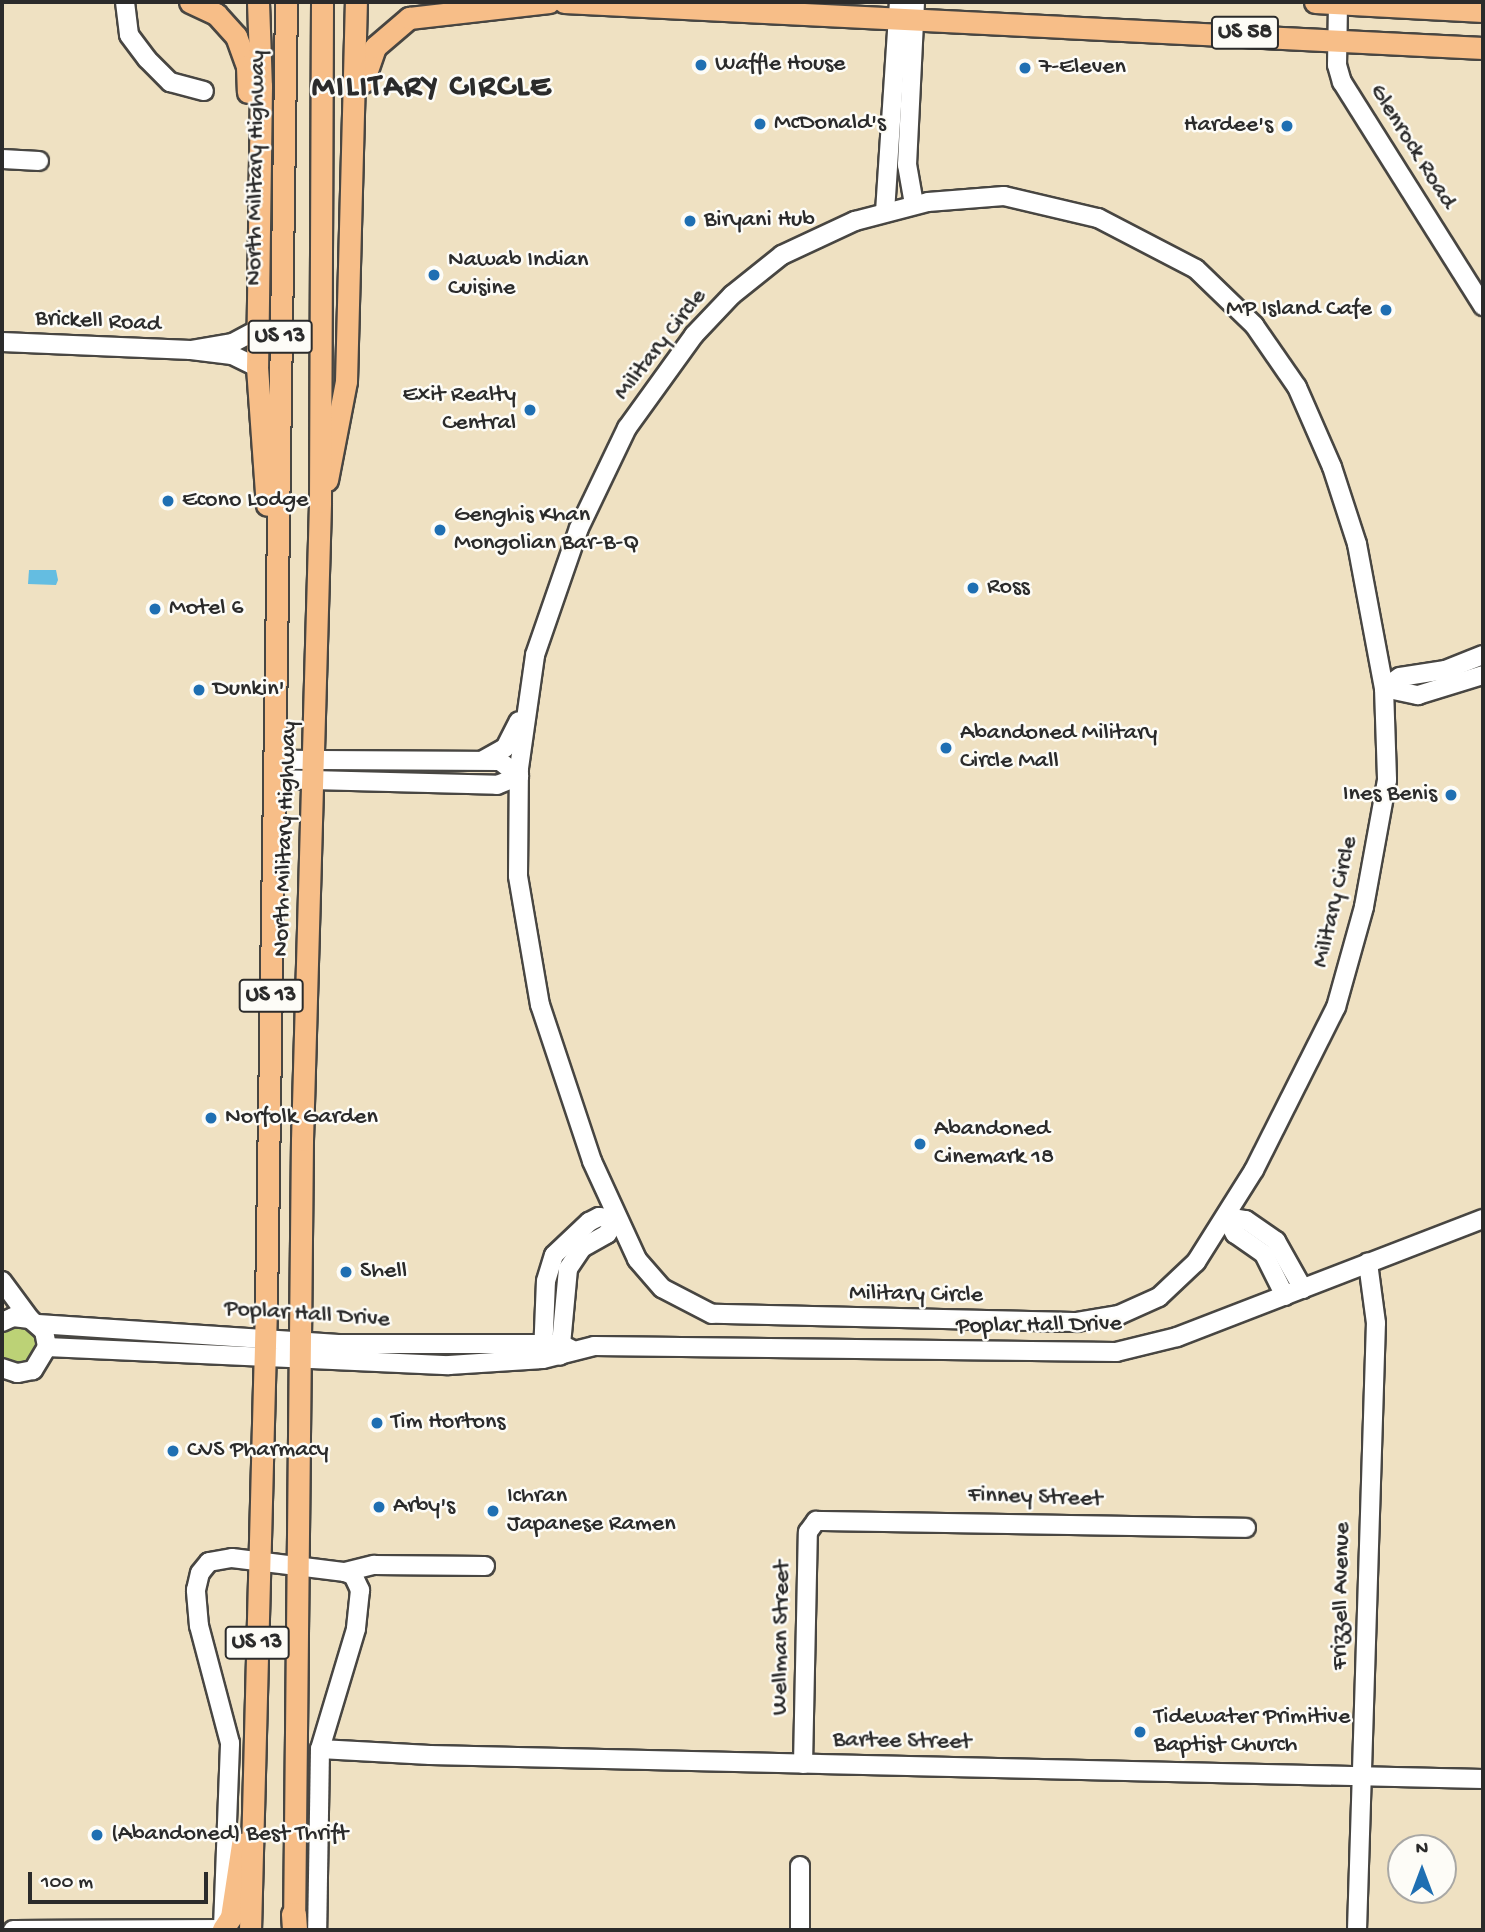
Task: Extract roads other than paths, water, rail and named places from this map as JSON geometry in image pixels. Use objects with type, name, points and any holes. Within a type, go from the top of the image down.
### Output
[{"type":"main road","points":[[191,2],[227,24],[243,51],[256,242]]},
{"type":"main road","points":[[258,2],[261,86],[256,242],[257,367],[262,468],[276,566]]},
{"type":"main road","name":"North Military Highway","points":[[250,1930],[265,1346],[286,2]]},
{"type":"main road","name":"North Military Highway","points":[[294,1925],[299,1350],[320,502],[322,2]]},
{"type":"main road","points":[[320,502],[336,448],[346,381],[356,2]]},
{"type":"main road","points":[[355,111],[369,60],[397,23],[444,11],[549,2]]},
{"type":"main road","name":"US 58","points":[[564,2],[907,9],[1483,48]]},
{"type":"main road","points":[[1315,2],[1483,10]]},
{"type":"main road","points":[[223,1930],[232,1917],[234,1880],[252,1805]]},
{"type":"street","points":[[125,2],[129,36],[147,59],[170,82],[204,91]]},
{"type":"street","name":"Glenrock Road","points":[[1338,3],[1336,38],[1342,82],[1483,306]]},
{"type":"street","points":[[907,9],[907,165],[914,204]]},
{"type":"street","points":[[885,212],[907,9]]},
{"type":"street","points":[[2,159],[39,161]]},
{"type":"street","name":"Military Circle","points":[[1004,196],[1098,218],[1196,269],[1233,302],[1279,358],[1312,418],[1332,467],[1357,544],[1384,688],[1387,780],[1364,907],[1342,987],[1304,1075],[1226,1217],[1196,1262],[1159,1297],[1119,1315],[1076,1322],[712,1314],[662,1288],[637,1259],[617,1219],[540,1005],[521,903],[519,776],[527,698],[536,655],[579,528],[627,428],[715,312],[767,266],[824,234],[885,212],[914,204],[1004,196]]},
{"type":"street","name":"Brickell Road","points":[[191,350],[233,343],[257,330]]},
{"type":"street","name":"Brickell Road","points":[[2,342],[191,350],[232,355],[257,367]]},
{"type":"street","points":[[1384,688],[1400,677],[1445,670],[1483,655]]},
{"type":"street","points":[[1384,688],[1418,695],[1483,676]]},
{"type":"street","name":"Military Circle","points":[[481,761],[505,748],[527,698]]},
{"type":"street","points":[[273,770],[314,759],[481,761],[508,764],[519,776]]},
{"type":"street","name":"Military Circle","points":[[273,770],[314,781],[476,785],[497,785],[519,776]]},
{"type":"street","name":"Military Circle","points":[[476,785],[503,797],[518,825]]},
{"type":"street","points":[[556,1351],[545,1281],[554,1255],[589,1222],[599,1217],[617,1219]]},
{"type":"street","points":[[1226,1217],[1246,1220],[1276,1241],[1303,1289]]},
{"type":"street","points":[[1226,1217],[1235,1234],[1264,1254],[1285,1296]]},
{"type":"street","name":"Poplar Hall Drive","points":[[4,1321],[34,1321],[94,1331],[449,1365],[556,1351],[1116,1352],[1177,1338],[1483,1219]]},
{"type":"street","name":"Frizzell Avenue","points":[[1357,1930],[1376,1323],[1368,1263]]},
{"type":"street","points":[[4,1321],[6,1289]]},
{"type":"street","points":[[2,1368],[17,1373],[33,1370],[47,1347],[34,1321],[6,1289]]},
{"type":"street","name":"Poplar Hall Drive","points":[[47,1347],[265,1346]]},
{"type":"street","name":"Finney Street","points":[[821,1518],[1246,1528]]},
{"type":"street","name":"Wellman Street","points":[[803,1764],[808,1532],[821,1518]]},
{"type":"street","points":[[12,1930],[51,1927],[223,1930],[230,1743],[199,1626],[196,1590],[200,1573],[209,1562],[232,1558],[345,1572],[354,1576],[359,1606],[320,1749],[317,1930]]},
{"type":"street","points":[[345,1572],[374,1565],[485,1566]]},
{"type":"street","name":"Bartee Street","points":[[320,1749],[803,1764],[1483,1779]]},
{"type":"street","points":[[800,1866],[800,1930]]},
{"type":"water","points":[[29,570],[56,570],[56,585],[28,584]]},
{"type":"place","name":"Waffle House","points":[[701,65]]},
{"type":"place","name":"7-Eleven","points":[[1025,68]]},
{"type":"place","name":"McDonald's","points":[[760,124]]},
{"type":"place","name":"Hardee's","points":[[1287,126]]},
{"type":"place","name":"Biryani Hub","points":[[690,221]]},
{"type":"place","name":"Nawab Indian Cuisine","points":[[434,275]]},
{"type":"place","name":"MP Island Cafe","points":[[1386,310]]},
{"type":"place","name":"Exit Realty Central","points":[[530,410]]},
{"type":"place","name":"Econo Lodge","points":[[168,501]]},
{"type":"place","name":"Genghis Khan Mongolian Bar-B-Q","points":[[440,530]]},
{"type":"place","name":"Ross","points":[[973,588]]},
{"type":"place","name":"Motel 6","points":[[155,609]]},
{"type":"place","name":"Dunkin'","points":[[199,690]]},
{"type":"place","name":"Abandoned Military Circle Mall","points":[[946,748]]},
{"type":"place","name":"Ines Benis","points":[[1451,795]]},
{"type":"place","name":"Norfolk Garden","points":[[211,1118]]},
{"type":"place","name":"Abandoned Cinemark 18","points":[[920,1144]]},
{"type":"place","name":"Shell","points":[[346,1272]]},
{"type":"place","name":"Tim Hortons","points":[[377,1423]]},
{"type":"place","name":"CVS Pharmacy","points":[[173,1451]]},
{"type":"place","name":"Arby's","points":[[379,1507]]},
{"type":"place","name":"Ichran Japanese Ramen","points":[[493,1511]]},
{"type":"place","name":"Tidewater Primitive Baptist Church","points":[[1140,1732]]},
{"type":"place","name":"(Abandoned) Best Thrift","points":[[97,1835]]},
{"type":"district","name":"MILITARY CIRCLE","points":[[432,88]]}]
